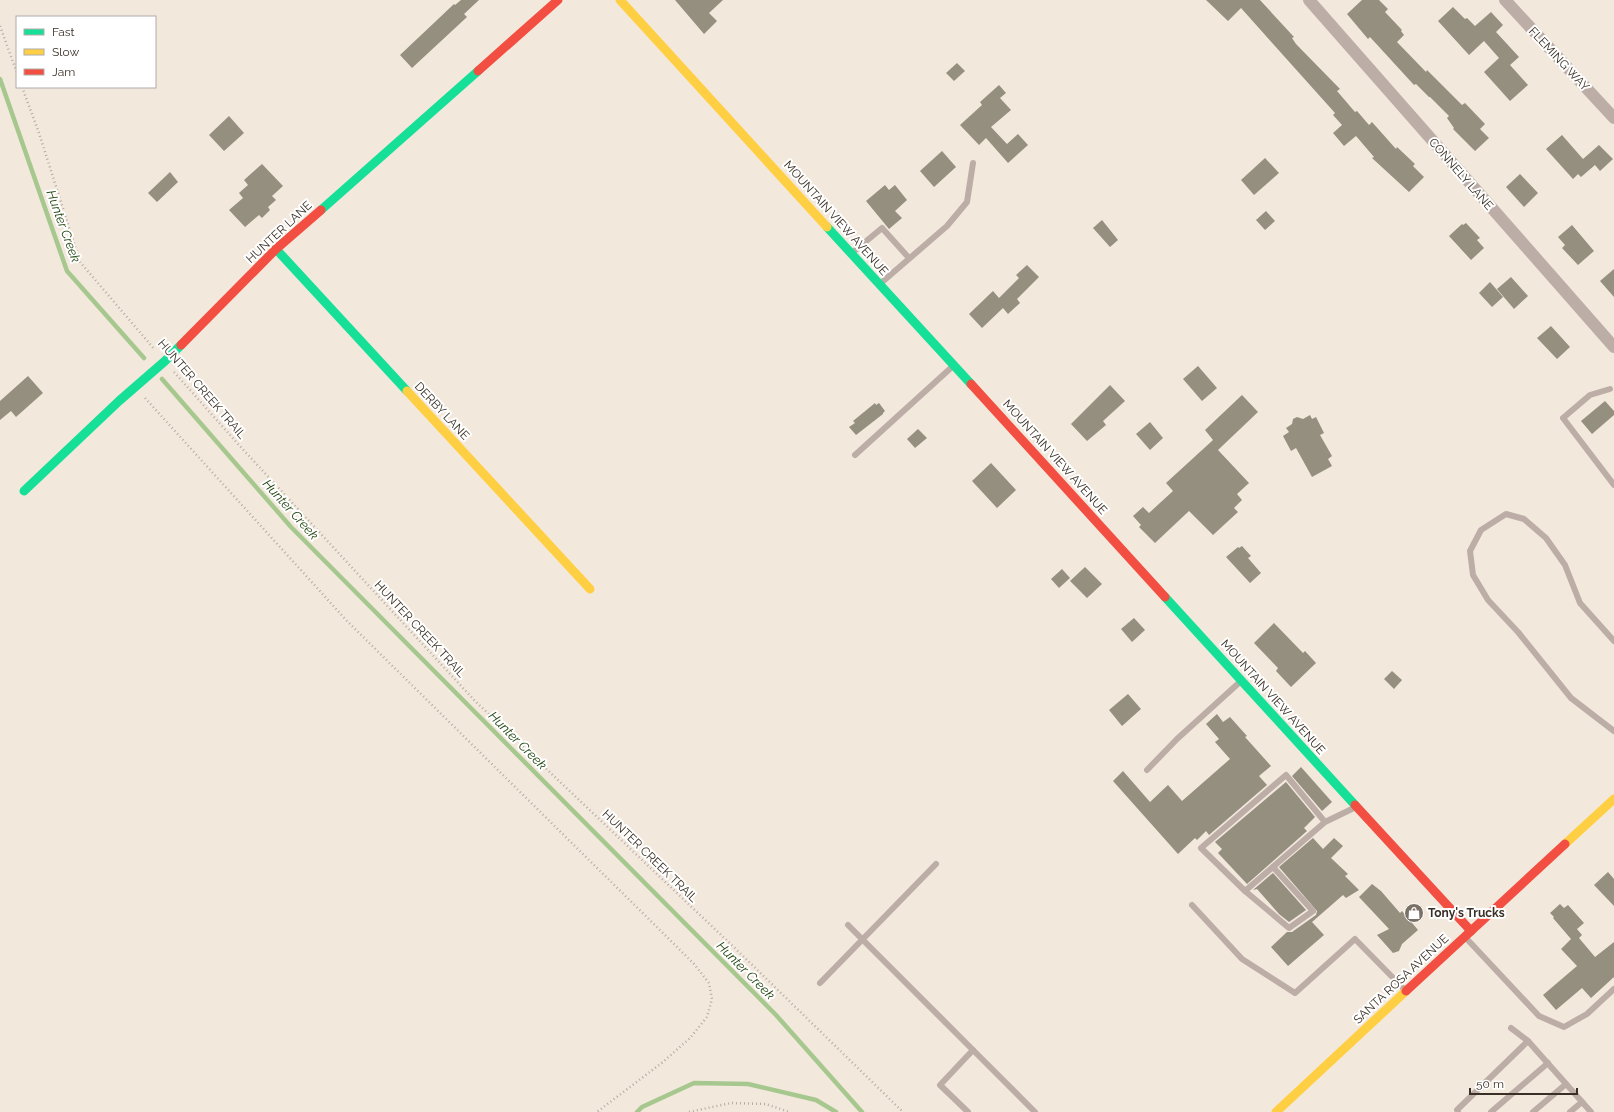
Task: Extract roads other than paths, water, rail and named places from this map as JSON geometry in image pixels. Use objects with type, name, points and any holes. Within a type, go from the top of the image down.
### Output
[{"type":"street","name":"HUNTER LANE","points":[[24,491],[164,361],[276,249],[558,0]]},
{"type":"street","name":"MOUNTAIN VIEW AVENUE","points":[[620,0],[1358,807],[1468,934]]},
{"type":"street","name":"CONNELY LANE","points":[[1308,0],[1614,347]]},
{"type":"street","name":"FLEMING WAY","points":[[1505,0],[1614,118]]},
{"type":"street","name":"DERBY LANE","points":[[276,249],[590,589]]},
{"type":"street","name":"SANTA ROSA AVENUE","points":[[1276,1112],[1614,798]]},
{"type":"lane","points":[[880,284],[947,226],[968,202],[973,163]]},
{"type":"lane","points":[[852,253],[882,228],[910,258]]},
{"type":"lane","points":[[855,455],[954,365]]},
{"type":"lane","points":[[1610,389],[1590,395],[1563,418],[1614,485]]},
{"type":"lane","points":[[1614,641],[1580,603],[1565,565],[1546,538],[1524,519],[1506,514],[1481,530],[1470,551],[1473,575],[1488,600],[1518,632],[1571,698],[1614,731]]},
{"type":"lane","points":[[1147,770],[1177,739],[1242,680]]},
{"type":"lane","points":[[1274,867],[1313,910],[1289,928],[1245,891],[1202,848],[1286,775],[1325,822]]},
{"type":"lane","points":[[1245,891],[1325,822],[1358,807]]},
{"type":"lane","points":[[820,983],[936,864]]},
{"type":"lane","points":[[1192,905],[1242,959],[1295,993],[1355,939],[1406,991]]},
{"type":"lane","points":[[848,925],[1035,1112]]},
{"type":"lane","points":[[1468,934],[1539,1016],[1564,1027],[1587,1014],[1614,988]]},
{"type":"lane","points":[[1511,1028],[1528,1041],[1591,1112]]},
{"type":"lane","points":[[1458,1112],[1457,1110],[1528,1041]]},
{"type":"lane","points":[[968,1112],[940,1085],[973,1050]]},
{"type":"lane","points":[[1491,1112],[1548,1063]]},
{"type":"lane","points":[[1533,1112],[1566,1084]]},
{"type":"lane","points":[[1570,1112],[1582,1102]]},
{"type":"waterway","name":"Hunter Creek","points":[[0,79],[67,271],[144,358]]},
{"type":"waterway","name":"Hunter Creek","points":[[162,379],[291,527],[776,1015],[862,1112]]},
{"type":"waterway","points":[[637,1112],[642,1107],[694,1083],[748,1084],[816,1100],[836,1112]]},
{"type":"place","name":"Tony's Trucks","points":[[1414,913]]}]
